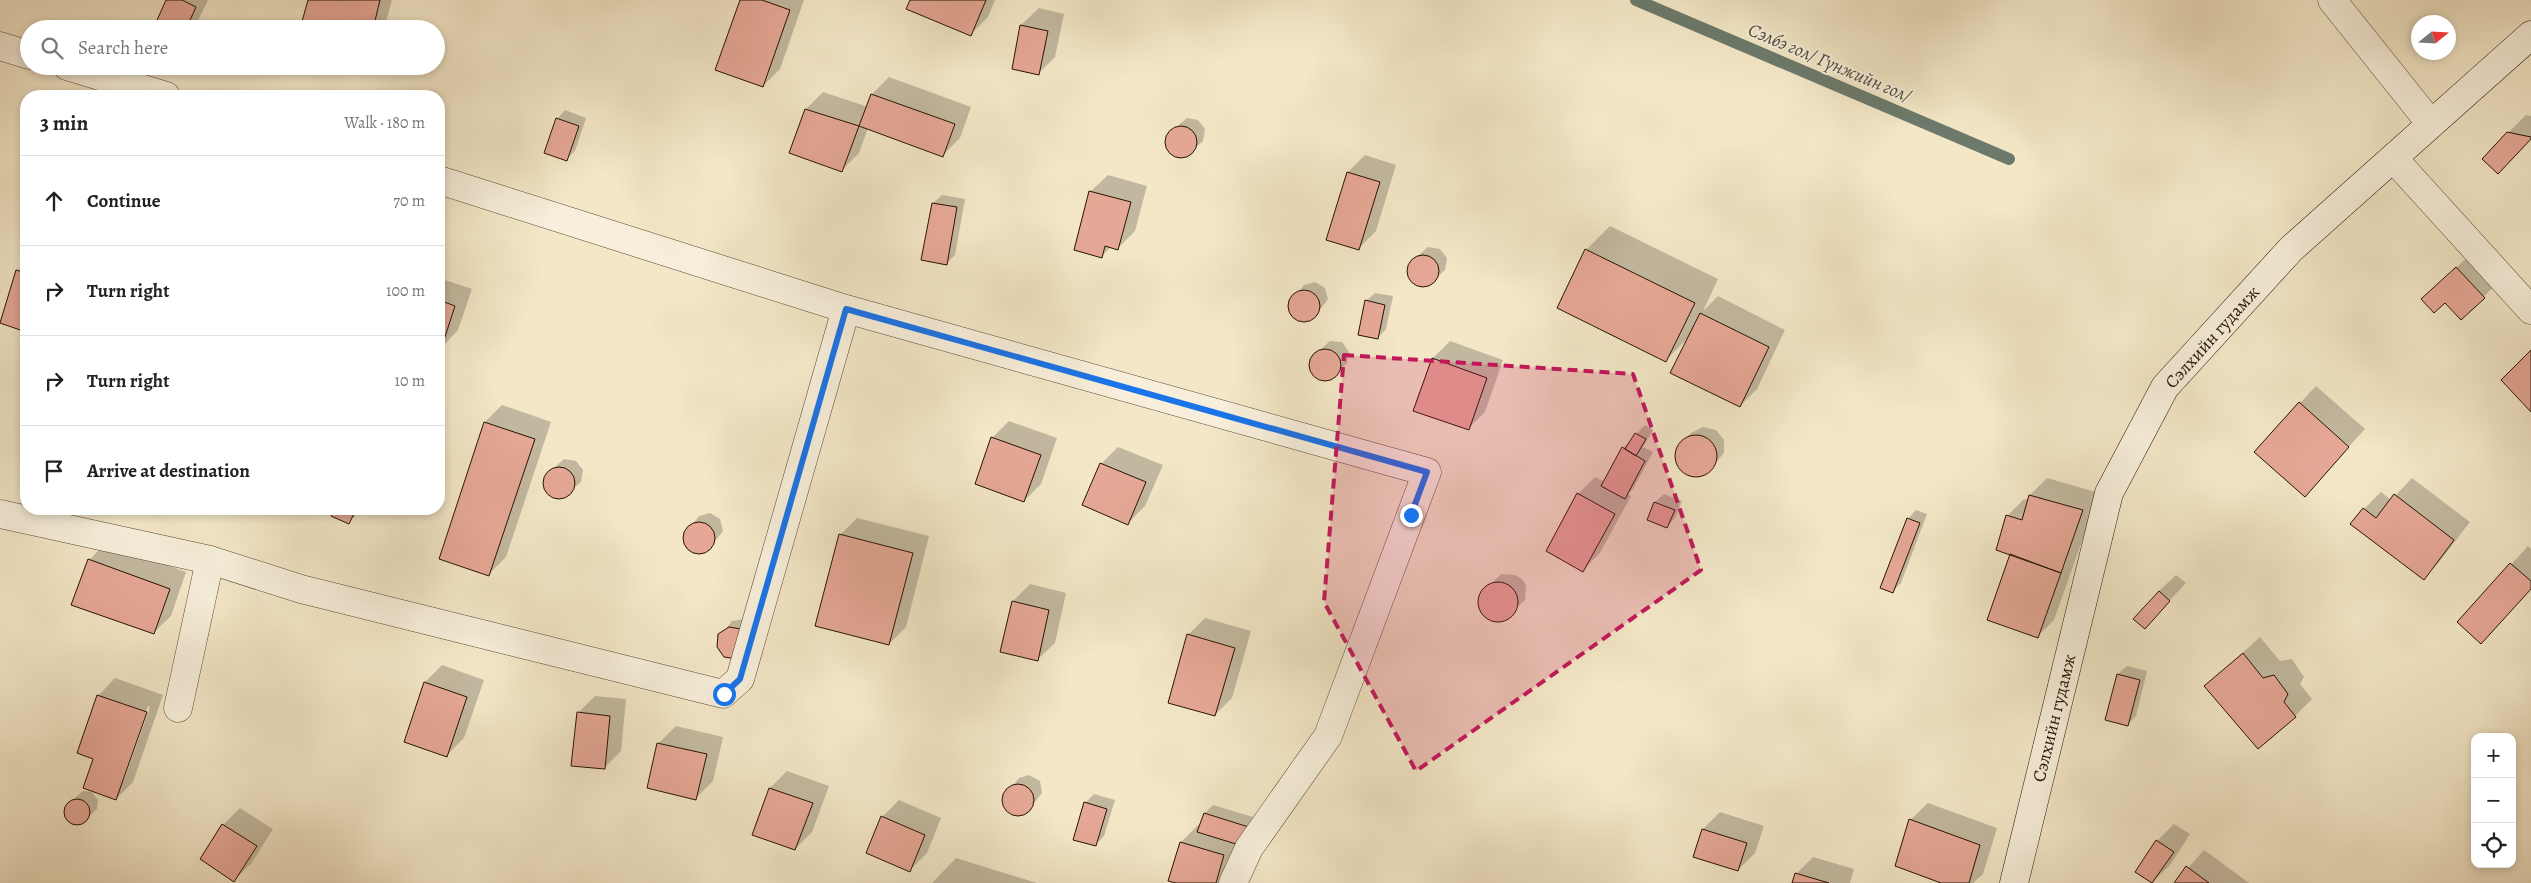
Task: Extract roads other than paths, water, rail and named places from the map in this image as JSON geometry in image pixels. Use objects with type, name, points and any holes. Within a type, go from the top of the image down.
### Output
[{"type":"street","points":[[2332,0],[2431,124]]},
{"type":"street","name":"Сэлхийн гудамж","points":[[2014,883],[2109,493],[2165,387],[2291,250],[2531,35]]},
{"type":"street","points":[[0,46],[20,52]]},
{"type":"street","points":[[96,75],[146,90]]},
{"type":"street","points":[[2393,158],[2531,310]]},
{"type":"street","points":[[445,182],[846,309],[1427,472],[1328,736],[1249,848],[1233,883]]},
{"type":"street","points":[[0,514],[210,560],[301,589],[724,694],[740,679],[846,309]]},
{"type":"street","points":[[178,708],[210,560]]},
{"type":"waterway","name":"Сэлбэ гол/ Гүнжийн гол/","points":[[1636,0],[2009,159]]}]
